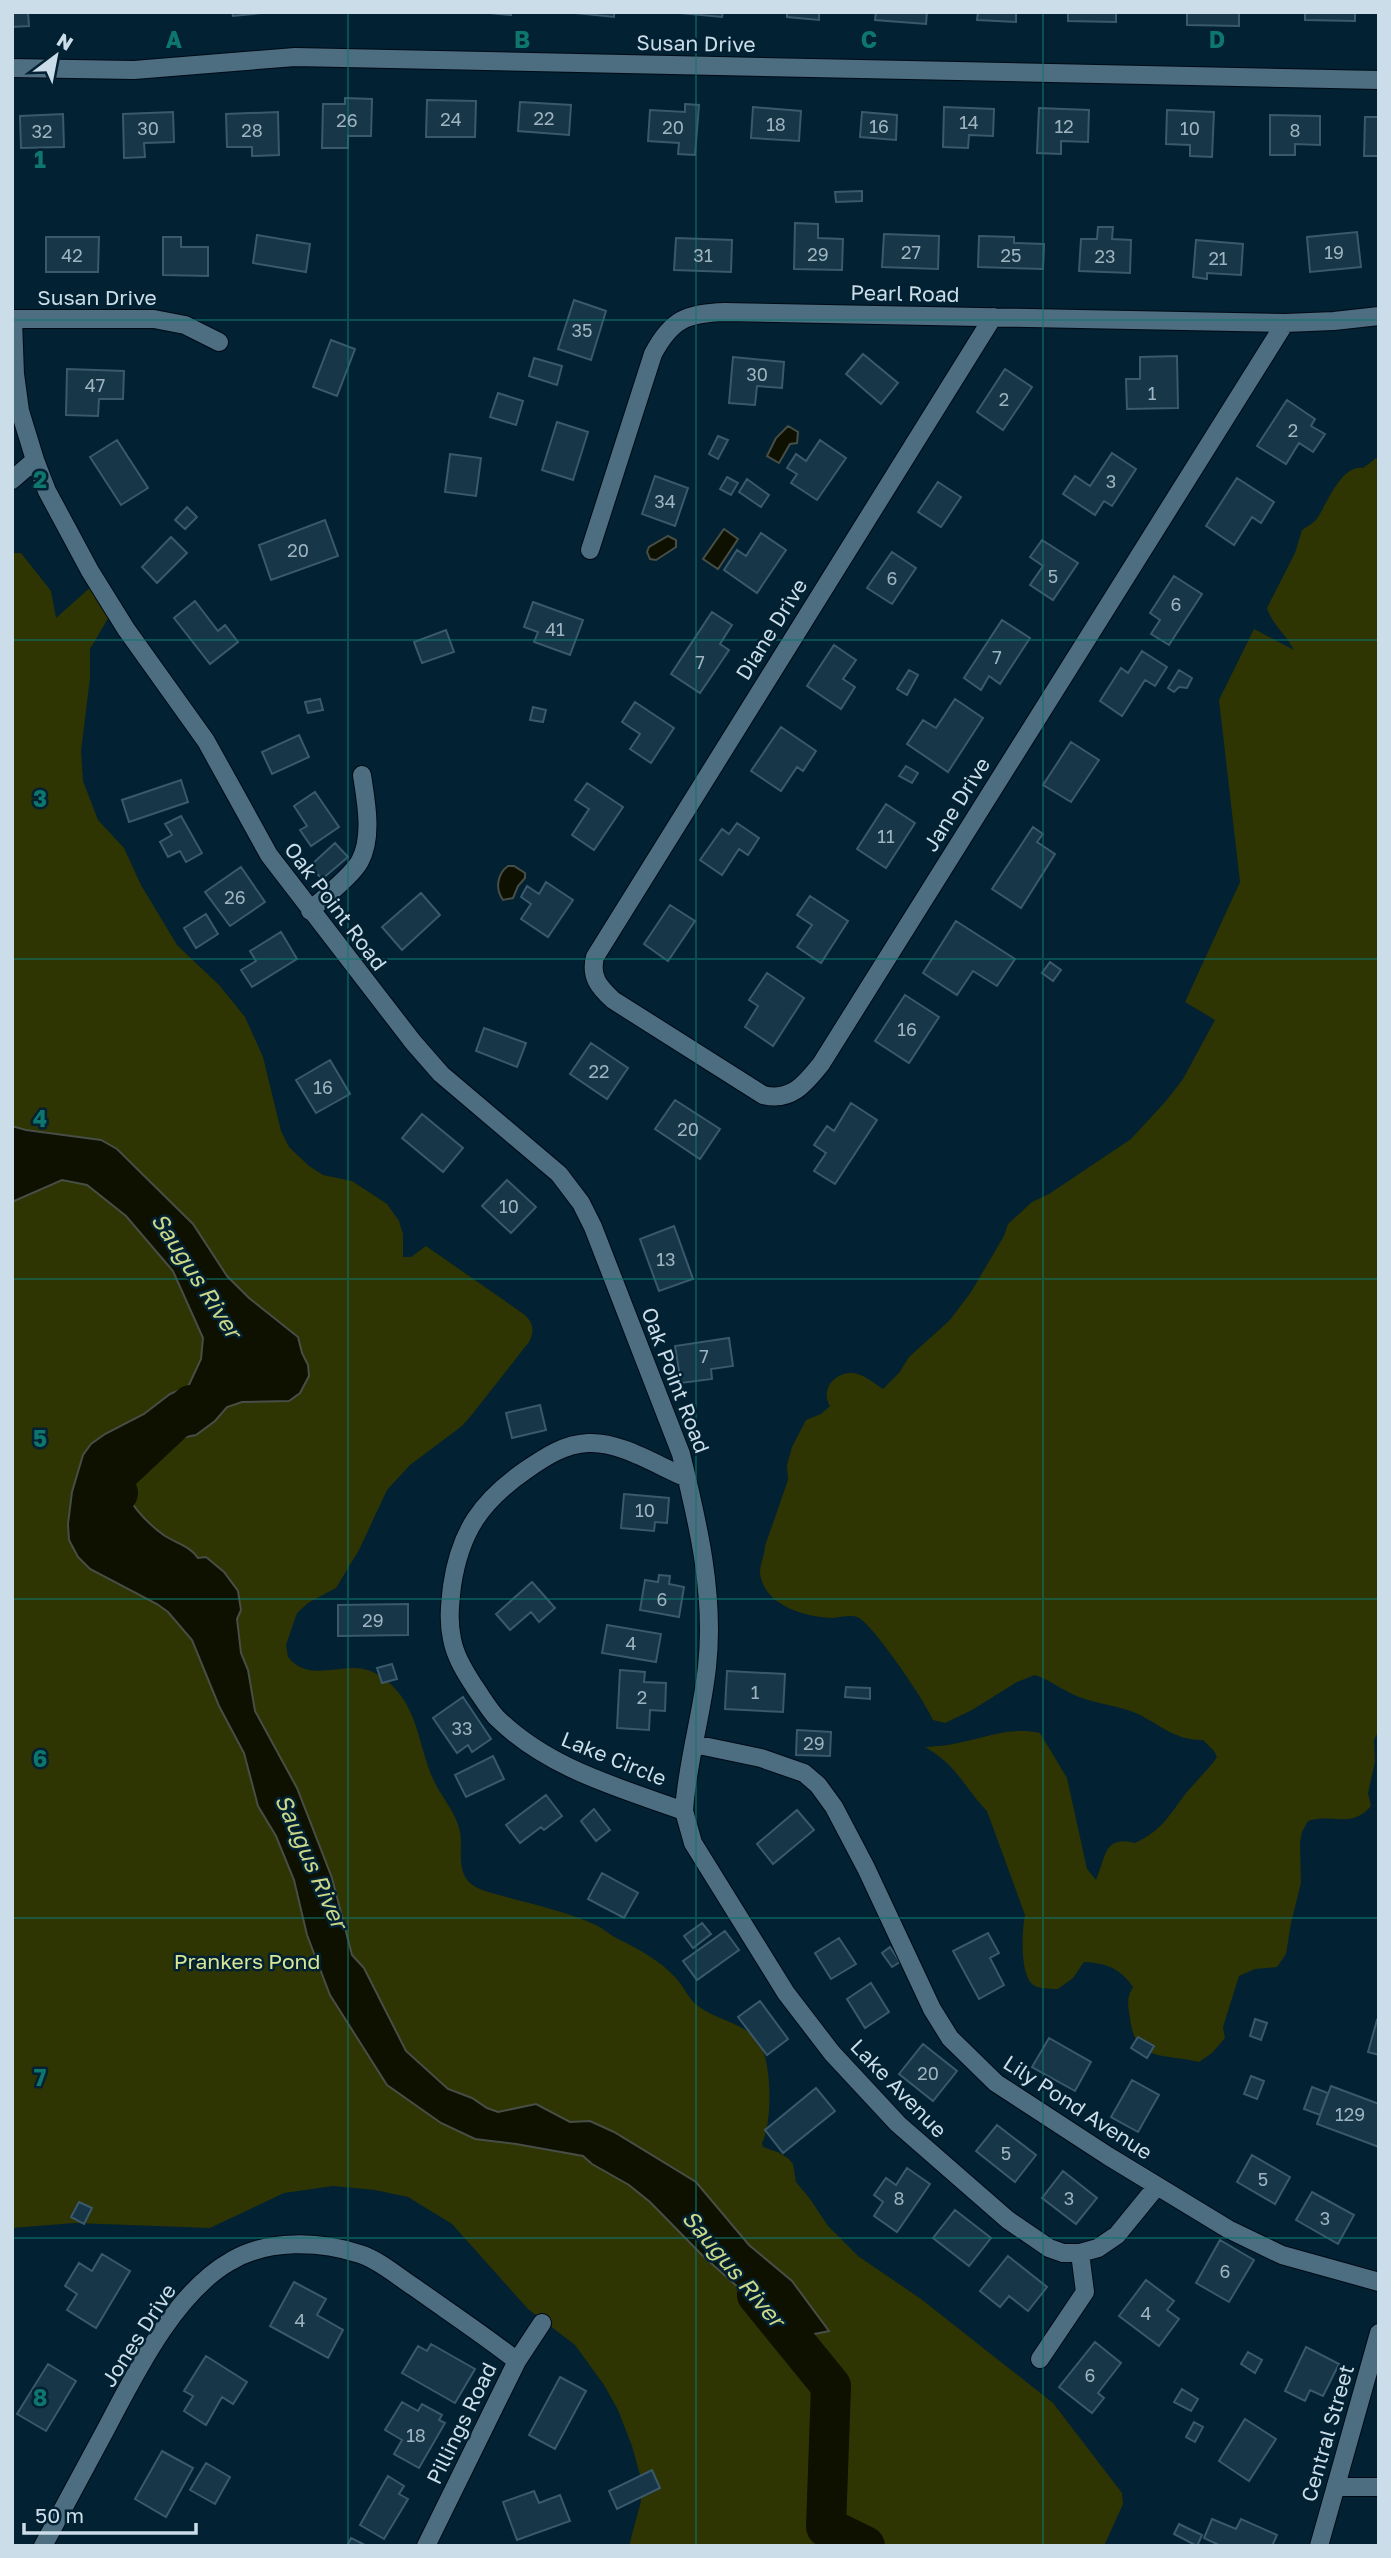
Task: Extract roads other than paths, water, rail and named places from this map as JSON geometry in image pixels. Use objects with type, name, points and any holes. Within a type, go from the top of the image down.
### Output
[{"type":"street","name":"Susan Drive","points":[[12,68],[134,70],[295,57],[1379,80]]},
{"type":"street","name":"Pearl Road","points":[[590,550],[653,354],[667,332],[687,316],[725,312],[1285,323],[1379,316]]},
{"type":"street","name":"Diane Drive","points":[[593,967],[605,938],[993,317]]},
{"type":"street","name":"Susan Drive","points":[[13,320],[154,319],[185,325],[219,342]]},
{"type":"street","name":"Oak Point Road","points":[[13,320],[17,390],[35,460],[47,491],[90,571],[126,629],[199,730],[269,855],[310,911],[413,1042],[442,1074],[559,1174],[571,1188],[593,1227],[681,1454],[687,1478]]},
{"type":"street","name":"Jane Drive","points":[[593,967],[597,983],[613,1000],[748,1087],[774,1098],[788,1096],[801,1088],[821,1065],[1285,323]]},
{"type":"street","points":[[12,480],[35,460]]},
{"type":"street","points":[[310,911],[355,869],[362,859],[368,834],[362,775]]},
{"type":"street","name":"Lake Circle","points":[[608,1444],[687,1478],[700,1535],[709,1618],[707,1663],[694,1744],[685,1781],[684,1811],[586,1776],[548,1757],[494,1715],[462,1667],[452,1641],[449,1612],[460,1546],[474,1521],[492,1498],[544,1458],[568,1446],[608,1444]]},
{"type":"street","name":"Lily Pond Avenue","points":[[694,1744],[761,1758],[804,1773],[818,1785],[834,1807],[855,1847],[914,1973],[950,2038],[996,2083],[1029,2107],[1228,2229],[1282,2255],[1379,2282]]},
{"type":"street","name":"Lake Avenue","points":[[684,1811],[693,1843],[786,1993],[832,2053],[906,2132],[1008,2220],[1049,2248],[1063,2253],[1080,2253]]},
{"type":"street","points":[[1040,2359],[1085,2292],[1080,2253],[1098,2248],[1116,2235],[1157,2186]]},
{"type":"street","name":"Jones Drive","points":[[43,2546],[132,2380],[181,2304],[205,2278],[232,2260],[282,2245],[362,2254],[445,2308],[517,2361]]},
{"type":"street","name":"Pillings Road","points":[[426,2546],[517,2361],[542,2323]]},
{"type":"street","name":"Central Street","points":[[1318,2546],[1379,2333]]},
{"type":"street","points":[[1336,2487],[1379,2487]]},
{"type":"water","points":[[788,426],[798,432],[797,443],[790,444],[779,463],[767,456],[776,438]]},
{"type":"water","points":[[724,529],[738,539],[718,569],[703,559]]},
{"type":"water","points":[[668,536],[676,540],[676,547],[656,560],[650,559],[647,552],[649,547]]},
{"type":"water","points":[[508,866],[514,866],[525,873],[525,878],[513,898],[503,900],[498,882],[501,873]]},
{"type":"water","points":[[12,1126],[101,1140],[117,1149],[193,1224],[227,1276],[249,1298],[298,1337],[309,1376],[300,1393],[289,1401],[242,1402],[227,1407],[215,1421],[196,1435],[176,1439],[157,1438],[136,1458],[126,1494],[138,1512],[153,1527],[198,1558],[206,1557],[224,1572],[238,1591],[241,1610],[237,1619],[241,1653],[248,1670],[255,1711],[297,1788],[332,1878],[352,1955],[364,1968],[406,2051],[448,2089],[472,2098],[487,2108],[498,2112],[536,2104],[570,2122],[590,2121],[614,2132],[696,2182],[749,2245],[792,2281],[829,2331],[776,2342],[768,2314],[629,2185],[583,2156],[475,2139],[441,2123],[387,2085],[330,1995],[307,1935],[294,1880],[276,1836],[258,1806],[244,1753],[219,1706],[192,1640],[168,1612],[157,1604],[90,1569],[78,1557],[69,1540],[72,1492],[83,1455],[91,1444],[105,1434],[144,1414],[170,1394],[188,1387],[201,1359],[203,1338],[173,1271],[126,1216],[87,1185],[62,1180],[12,1202]]},
{"type":"waterway","name":"Saugus River","points":[[118,1493],[109,1482],[191,1405]]},
{"type":"waterway","name":"Saugus River","points":[[757,2295],[831,2386],[826,2527],[865,2546]]},
{"type":"park label","name":"Prankers Pond","points":[[247,1961]]}]
